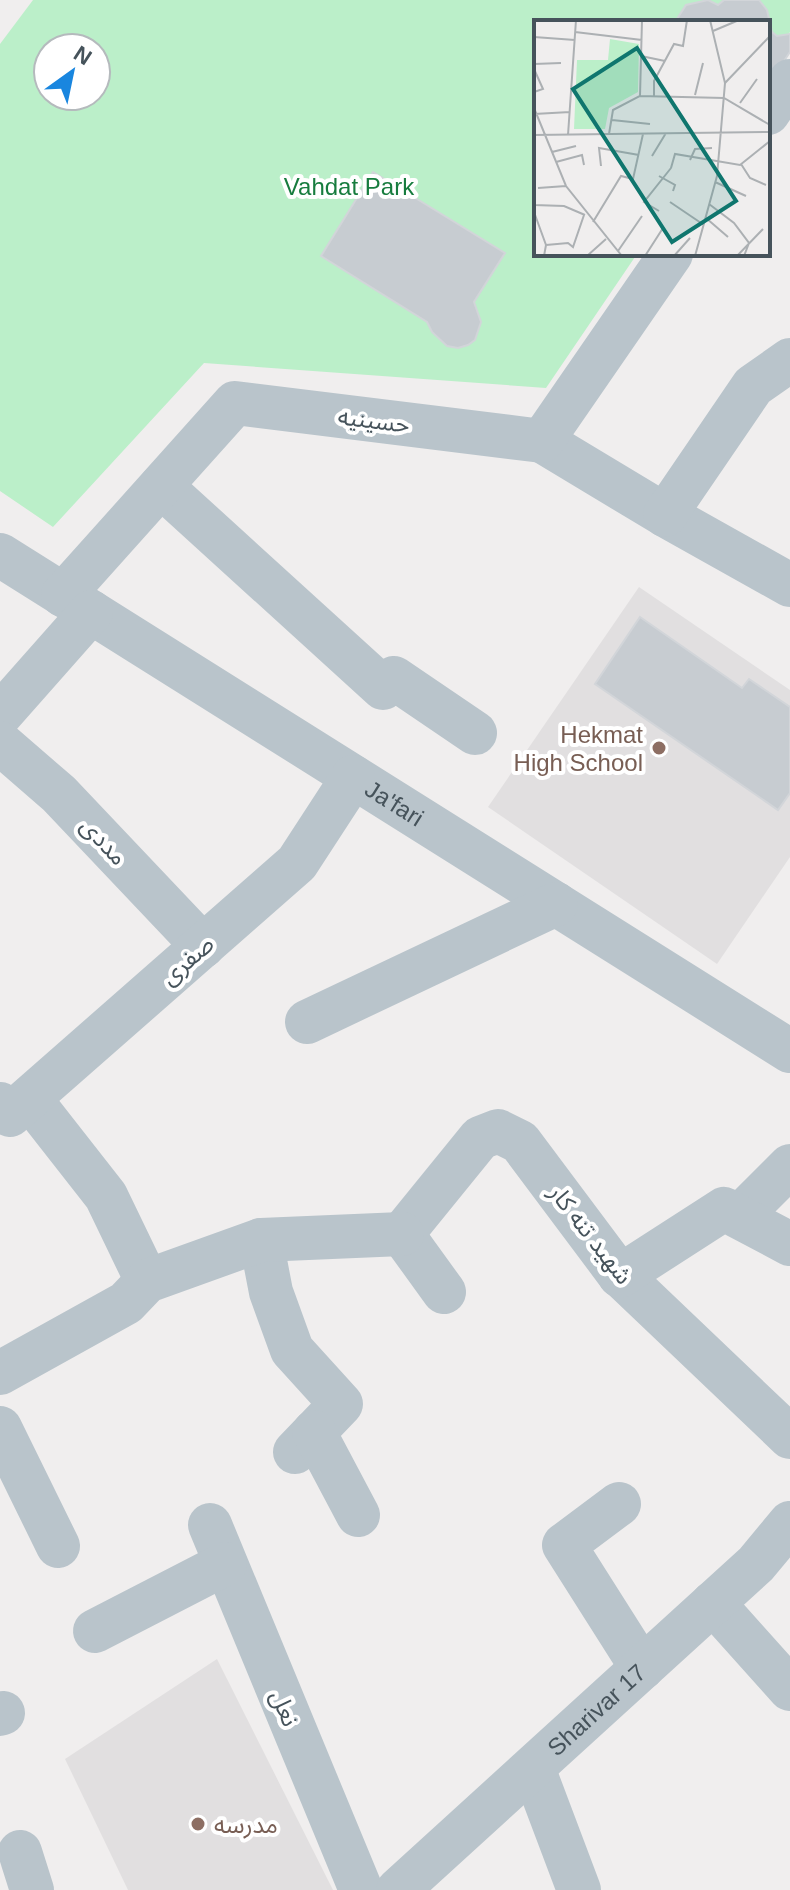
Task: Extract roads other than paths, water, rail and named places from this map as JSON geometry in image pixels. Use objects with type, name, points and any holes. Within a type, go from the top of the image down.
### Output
[{"type":"street","points":[[670,256],[542,441],[790,585]]},
{"type":"street","points":[[665,515],[753,386],[790,360]]},
{"type":"street","name":"حسینیه","points":[[0,715],[161,486],[235,403],[542,441]]},
{"type":"street","points":[[161,486],[383,688],[394,678],[475,733]]},
{"type":"street","name":"Ja'fari","points":[[0,555],[790,1051]]},
{"type":"street","name":"مددی","points":[[0,743],[59,794],[203,946]]},
{"type":"street","name":"صفری","points":[[10,1110],[297,863],[353,777]]},
{"type":"street","points":[[307,1022],[556,904]]},
{"type":"street","points":[[10,1110],[106,1196],[147,1281]]},
{"type":"street","name":"شهید تنه کار","points":[[402,1234],[480,1138],[498,1131],[520,1142],[620,1276],[790,1437]]},
{"type":"street","points":[[620,1276],[732,1212],[790,1166]]},
{"type":"street","points":[[732,1212],[790,1244]]},
{"type":"street","points":[[0,1373],[126,1303],[147,1281],[261,1240],[402,1234],[444,1292]]},
{"type":"street","points":[[261,1240],[271,1292],[292,1350],[341,1404],[305,1442],[358,1515]]},
{"type":"street","points":[[0,1428],[58,1546]]},
{"type":"street","points":[[619,1504],[564,1545],[642,1668]]},
{"type":"street","name":"Sharivar 17","points":[[420,1881],[533,1768],[756,1564],[790,1523]]},
{"type":"street","name":"نعل","points":[[95,1631],[217,1544],[361,1890]]},
{"type":"street","points":[[713,1603],[790,1689]]},
{"type":"street","points":[[533,1768],[579,1890]]},
{"type":"place","name":"Hekmat High School","points":[[659,748]]},
{"type":"place","name":"مدرسه","points":[[198,1824]]},
{"type":"park label","name":"Vahdat Park","points":[[349,186]]}]
